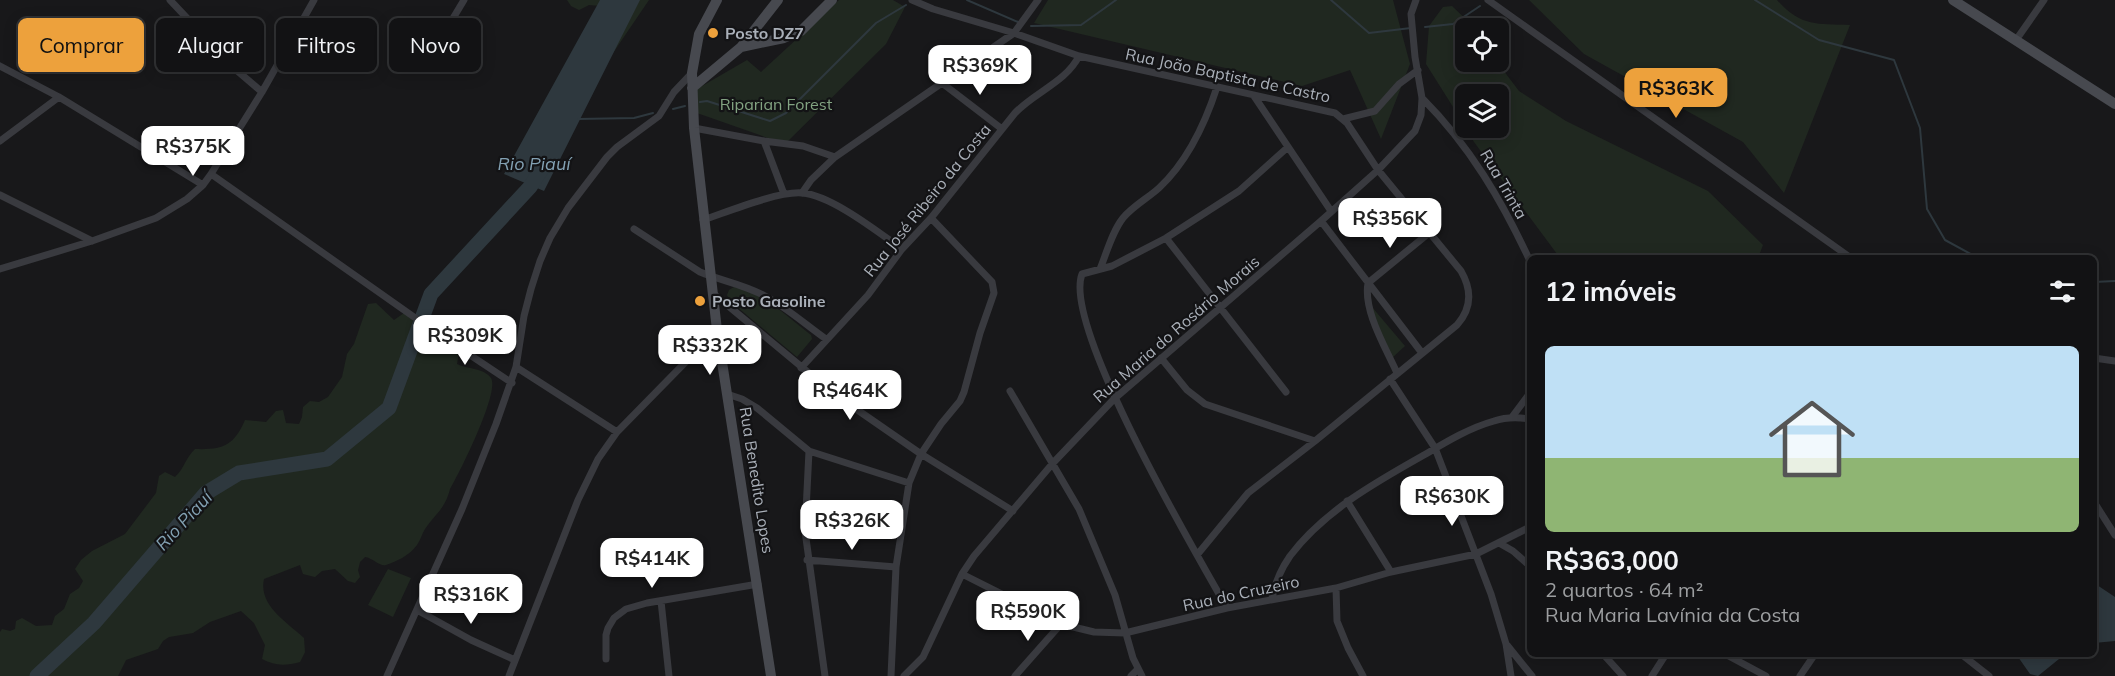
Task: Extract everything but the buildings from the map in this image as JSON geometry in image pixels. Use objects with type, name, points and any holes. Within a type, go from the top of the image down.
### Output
[{"type":"main road","name":"Rua Benedito Lopes","points":[[717,0],[699,34],[692,73],[694,128],[717,330],[771,676]]},
{"type":"main road","points":[[692,88],[741,46],[778,0]]},
{"type":"main road","points":[[741,46],[784,38],[801,31],[832,0]]},
{"type":"main road","points":[[1953,0],[2115,104]]},
{"type":"street","points":[[170,0],[228,62],[262,92]]},
{"type":"street","points":[[0,268],[92,242],[167,213],[203,185],[262,92],[314,0]]},
{"type":"street","points":[[453,18],[464,0]]},
{"type":"street","name":"Rua João Baptista de Castro","points":[[912,0],[933,9],[1014,33],[1079,56],[1335,113],[1343,119],[1378,170],[1467,281],[1469,299],[1465,315],[1457,325],[1422,353]]},
{"type":"street","points":[[802,193],[811,180],[835,157],[1014,33],[1038,0]]},
{"type":"street","name":"Rua Maria do Rosário Morais","points":[[904,676],[923,657],[962,574],[1053,463],[1114,399],[1321,221],[1378,170],[1414,131],[1421,115],[1422,98],[1411,14],[1416,0]]},
{"type":"street","points":[[1488,0],[1847,255]]},
{"type":"street","points":[[2016,40],[2044,0]]},
{"type":"street","name":"Rua José Ribeiro da Costa","points":[[801,368],[868,295],[902,249],[931,218],[1026,102],[1062,78],[1074,67],[1079,56]]},
{"type":"street","points":[[0,66],[203,185]]},
{"type":"street","points":[[1343,119],[1375,111],[1399,84],[1418,70]]},
{"type":"street","points":[[387,676],[462,509],[512,383],[531,289],[540,261],[560,220],[607,157],[659,116],[674,92],[692,73]]},
{"type":"street","points":[[942,83],[1002,129]]},
{"type":"street","points":[[1100,269],[1117,227],[1124,217],[1160,187],[1186,156],[1208,116],[1217,87]]},
{"type":"street","points":[[1254,96],[1331,211]]},
{"type":"street","points":[[0,141],[58,98]]},
{"type":"street","name":"Rua Trinta","points":[[1422,98],[1445,122],[1474,159],[1507,213],[1527,255]]},
{"type":"street","points":[[694,128],[803,146],[835,157]]},
{"type":"street","points":[[764,141],[784,194]]},
{"type":"street","points":[[1227,608],[1114,399],[1080,300],[1079,282],[1082,274],[1112,266],[1166,238],[1239,191],[1288,147]]},
{"type":"street","points":[[211,174],[512,383]]},
{"type":"street","points":[[703,220],[784,194],[802,193],[841,208],[902,249]]},
{"type":"street","points":[[0,195],[92,242]]},
{"type":"street","points":[[891,676],[896,567],[909,483],[921,454],[960,401],[994,293],[992,282],[931,218]]},
{"type":"street","points":[[1197,555],[1248,493],[1422,353],[1321,221]]},
{"type":"street","points":[[633,229],[700,272],[711,277],[736,282],[767,296],[826,339]]},
{"type":"street","points":[[1397,373],[1370,311],[1367,298],[1368,283],[1429,233]]},
{"type":"street","points":[[1166,238],[1286,392]]},
{"type":"street","points":[[714,294],[801,368],[860,412],[921,454],[1013,511]]},
{"type":"street","points":[[509,676],[578,500],[598,459],[617,432],[717,330]]},
{"type":"street","points":[[1161,358],[1187,390],[1205,404],[1315,441]]},
{"type":"street","points":[[2097,358],[2115,361]]},
{"type":"street","points":[[516,367],[617,432]]},
{"type":"street","points":[[1389,379],[1435,448],[1476,554],[1506,644],[1511,676]]},
{"type":"street","points":[[1010,391],[1079,509],[1094,542],[1115,595],[1125,633],[1140,673],[1131,676]]},
{"type":"street","points":[[728,394],[757,408],[809,451],[909,483]]},
{"type":"street","points":[[1512,417],[1527,397]]},
{"type":"street","points":[[1272,598],[1280,572],[1290,557],[1347,501],[1470,429],[1494,420],[1512,417],[1527,419]]},
{"type":"street","points":[[809,451],[804,531],[825,676]]},
{"type":"street","points":[[1347,501],[1391,572]]},
{"type":"street","points":[[2097,507],[2115,535]]},
{"type":"street","name":"Rua do Cruzeiro","points":[[962,574],[1061,624],[1094,632],[1125,633],[1272,598],[1336,588],[1391,572],[1476,554],[1527,529]]},
{"type":"street","points":[[1499,543],[1527,563]]},
{"type":"street","points":[[807,560],[896,567]]},
{"type":"street","points":[[606,659],[606,635],[614,618],[633,605],[758,584]]},
{"type":"street","points":[[1336,588],[1337,621],[1363,676]]},
{"type":"street","points":[[661,601],[669,676]]},
{"type":"street","points":[[417,610],[471,640],[515,660]]},
{"type":"street","points":[[1015,676],[1061,624]]},
{"type":"street","points":[[1506,644],[1532,676]]},
{"type":"street","points":[[1606,657],[1623,676]]},
{"type":"street","points":[[1652,676],[1664,657]]},
{"type":"street","points":[[1731,657],[1766,676]]},
{"type":"street","points":[[1800,676],[1813,657]]},
{"type":"street","points":[[1965,657],[1989,676]]},
{"type":"green space","points":[[567,0],[649,0],[613,53],[601,6],[589,5],[579,10],[571,6]]},
{"type":"green space","name":"Riparian Forest","points":[[839,0],[893,0],[905,7],[886,44],[785,144],[697,113],[697,89],[747,60],[761,72]]},
{"type":"green space","points":[[1048,0],[1393,0],[1410,64],[1381,139],[1350,70],[1302,86],[1034,23]]},
{"type":"green space","points":[[1529,0],[1777,0],[1802,20],[1819,24],[1850,25],[1784,193],[1743,142],[1584,54]]},
{"type":"green space","points":[[1452,6],[1465,18],[1455,18],[1455,72],[1505,72],[1519,91],[1566,121],[1708,191],[1763,245],[1759,255],[1558,255],[1472,138],[1509,138],[1509,84],[1455,84],[1455,110],[1426,64],[1429,26],[1443,7]]},
{"type":"green space","points":[[734,287],[765,300],[811,335],[812,339],[797,357],[730,301],[727,295]]},
{"type":"green space","points":[[1366,300],[1405,346],[1392,358]]},
{"type":"green space","points":[[376,303],[394,320],[404,313],[430,335],[452,346],[459,352],[457,364],[480,370],[488,375],[492,386],[490,399],[446,501],[410,552],[386,565],[365,557],[360,562],[358,570],[360,577],[355,583],[348,581],[335,569],[322,571],[315,577],[303,574],[300,565],[264,579],[265,597],[270,605],[304,638],[305,652],[300,662],[280,665],[262,659],[265,645],[254,623],[241,611],[210,622],[193,633],[169,637],[158,649],[126,660],[118,676],[0,676],[0,632],[2,629],[10,631],[15,629],[16,621],[22,618],[36,626],[52,625],[55,616],[64,609],[70,594],[79,588],[83,581],[75,569],[81,560],[92,551],[125,534],[156,493],[159,476],[165,472],[175,477],[195,449],[213,449],[226,445],[236,436],[245,420],[266,422],[276,411],[283,410],[286,423],[299,424],[303,407],[310,401],[319,402],[328,397],[342,377],[347,354],[354,344],[368,304]]},
{"type":"green space","points":[[388,569],[411,578],[393,617],[368,605]]},
{"type":"water","name":"Rio Piauí","points":[[600,0],[640,0],[544,191],[504,174]]},
{"type":"water","points":[[2097,585],[2115,597],[2115,641],[2097,643]]},
{"type":"water","points":[[2018,657],[2063,657],[2038,676],[2030,674]]},
{"type":"waterway","points":[[967,0],[1018,22]]},
{"type":"waterway","points":[[1031,26],[1081,25],[1116,0]]},
{"type":"waterway","points":[[1331,0],[1369,33],[1411,28]]},
{"type":"waterway","points":[[1755,0],[1819,40],[1894,60],[1920,128],[1927,209],[1945,240],[1972,255]]},
{"type":"waterway","points":[[700,102],[707,101],[770,121],[786,113],[876,23],[906,5]]},
{"type":"waterway","points":[[1425,27],[1453,24],[1480,6]]},
{"type":"waterway","points":[[673,109],[685,106]]},
{"type":"waterway","points":[[578,119],[634,118],[653,113]]},
{"type":"waterway","name":"Rio Piauí","points":[[37,676],[94,623],[206,493],[239,473],[327,459],[389,408],[431,294],[530,187],[541,170]]},
{"type":"waterway","points":[[2097,282],[2115,281]]},
{"type":"place","name":"Posto DZ7","points":[[713,33]]},
{"type":"place","name":"Posto Gasoline","points":[[700,301]]}]
